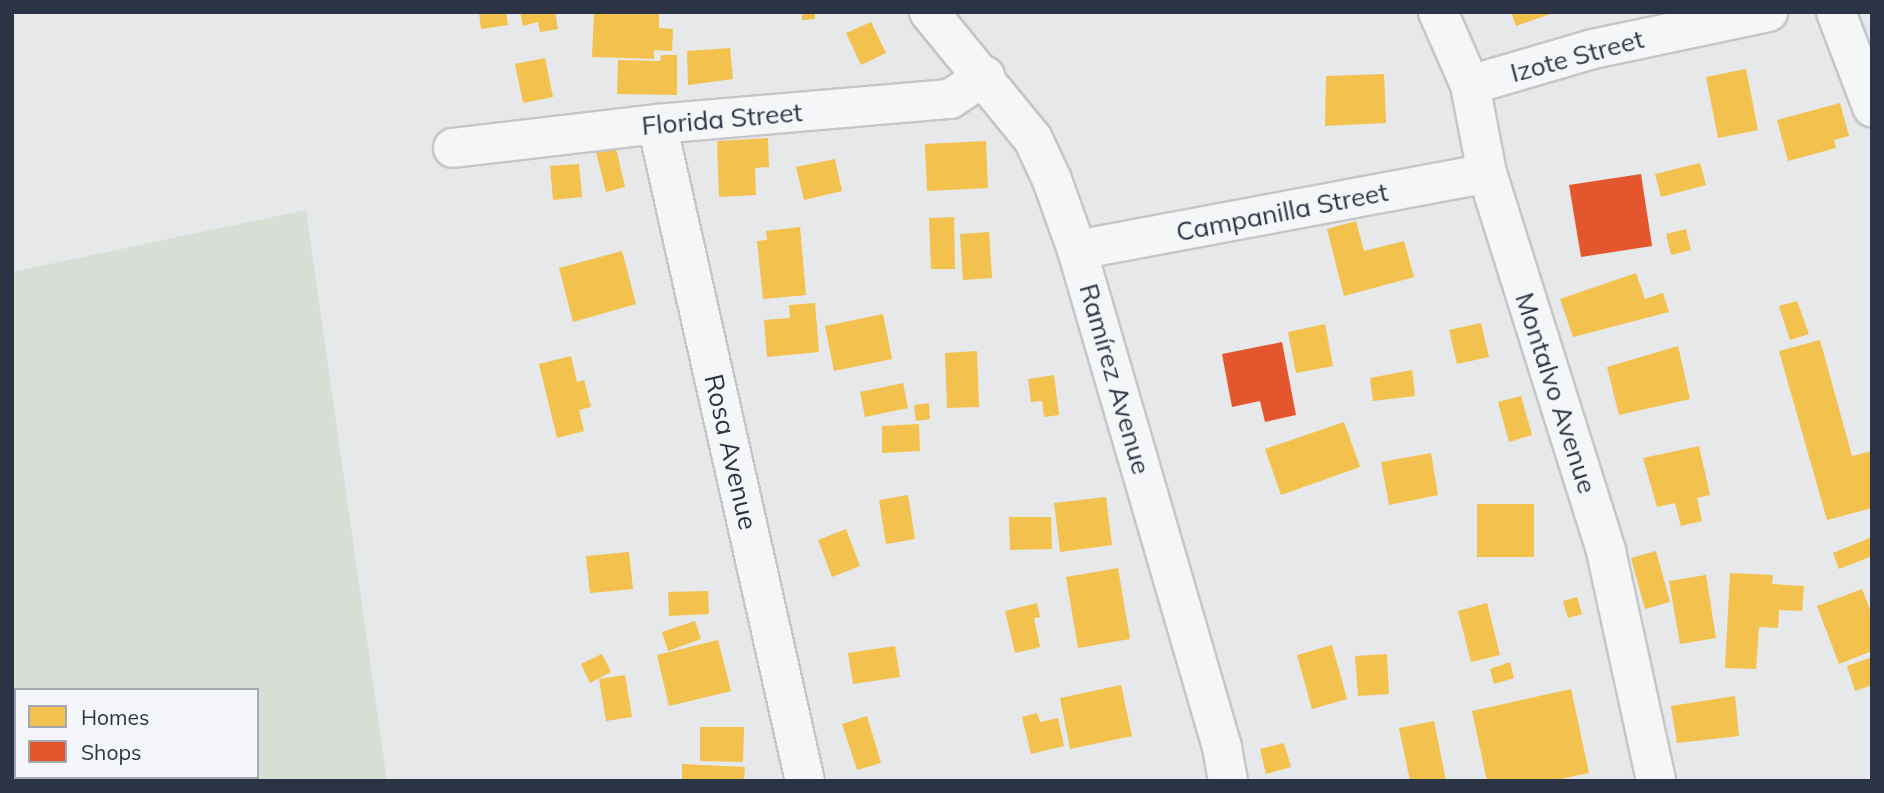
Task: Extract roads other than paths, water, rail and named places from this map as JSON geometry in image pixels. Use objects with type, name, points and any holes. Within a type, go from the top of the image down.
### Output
[{"type":"street","name":"Ramírez Avenue","points":[[929,12],[985,76],[1033,139],[1077,250],[1222,747],[1228,781]]},
{"type":"street","name":"Montalvo Avenue","points":[[1438,12],[1470,85],[1487,173],[1606,551],[1656,781]]},
{"type":"street","name":"Izote Street","points":[[1470,85],[1593,49],[1768,12]]},
{"type":"street","points":[[1836,12],[1872,107]]},
{"type":"street","name":"Florida Street","points":[[453,148],[656,124],[950,99],[985,76]]},
{"type":"street","name":"Rosa Avenue","points":[[656,124],[805,781]]},
{"type":"street","name":"Campanilla Street","points":[[1077,250],[1487,173]]}]
